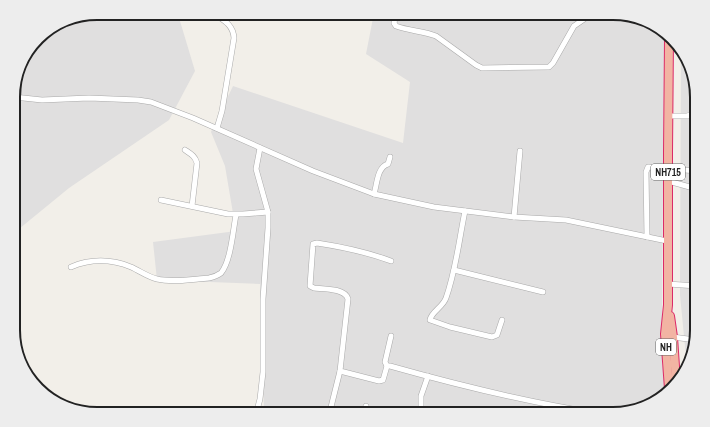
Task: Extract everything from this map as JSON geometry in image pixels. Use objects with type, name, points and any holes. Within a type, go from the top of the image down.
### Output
[{"type":"highway","name":"NH715","points":[[668,305],[667,241],[669,45]]},
{"type":"highway","name":"NH","points":[[668,305],[673,337],[676,375]]},
{"type":"highway","name":"NH","points":[[668,305],[664,334],[668,383]]},
{"type":"street","points":[[216,128],[222,111],[234,38],[233,30],[222,20]]},
{"type":"street","points":[[395,20],[394,23],[396,26],[436,36],[476,65],[486,69],[549,67],[553,63],[574,26],[583,20]]},
{"type":"street","points":[[20,97],[42,100],[89,98],[138,100],[161,105],[320,174],[374,194],[434,207],[514,217],[566,220],[667,241]]},
{"type":"street","points":[[668,116],[690,115]]},
{"type":"street","points":[[258,407],[263,372],[263,299],[268,212],[257,175],[257,164],[260,148]]},
{"type":"street","points":[[185,150],[196,158],[197,163],[192,206]]},
{"type":"street","points":[[514,217],[520,151]]},
{"type":"street","points":[[374,194],[380,170],[383,166],[388,164],[390,157]]},
{"type":"street","points":[[647,237],[647,169],[650,167],[690,170]]},
{"type":"street","points":[[668,181],[690,187]]},
{"type":"street","points":[[162,200],[236,215],[268,212]]},
{"type":"street","points":[[465,211],[454,270],[445,300],[431,316],[430,320],[450,327],[492,337],[497,335],[502,320]]},
{"type":"street","points":[[71,267],[91,261],[103,261],[123,264],[151,277],[164,280],[215,277],[222,271],[226,261],[236,215]]},
{"type":"street","points":[[331,407],[340,371],[348,299],[347,296],[342,293],[310,286],[313,244],[317,243],[342,247],[369,253],[391,261]]},
{"type":"street","points":[[454,270],[543,292]]},
{"type":"street","points":[[668,284],[690,286]]},
{"type":"street","points":[[340,371],[379,381],[383,380],[387,366],[386,358],[391,336]]},
{"type":"street","points":[[673,337],[690,339]]},
{"type":"street","points":[[387,366],[496,394],[566,407]]},
{"type":"street","points":[[421,407],[421,396],[428,376]]},
{"type":"shaded area","points":[[373,20],[613,20],[642,26],[651,30],[664,40],[662,364],[667,384],[660,391],[642,401],[618,407],[264,407],[260,284],[157,280],[153,242],[236,231],[225,166],[211,132],[233,86],[403,143],[410,82],[366,54]]},
{"type":"shaded area","points":[[82,21],[180,21],[195,71],[169,120],[69,188],[20,228],[21,82],[33,54],[50,36],[59,30]]},
{"type":"shaded area","points":[[681,61],[689,82],[690,92],[690,335],[689,345],[686,354],[680,295]]}]
